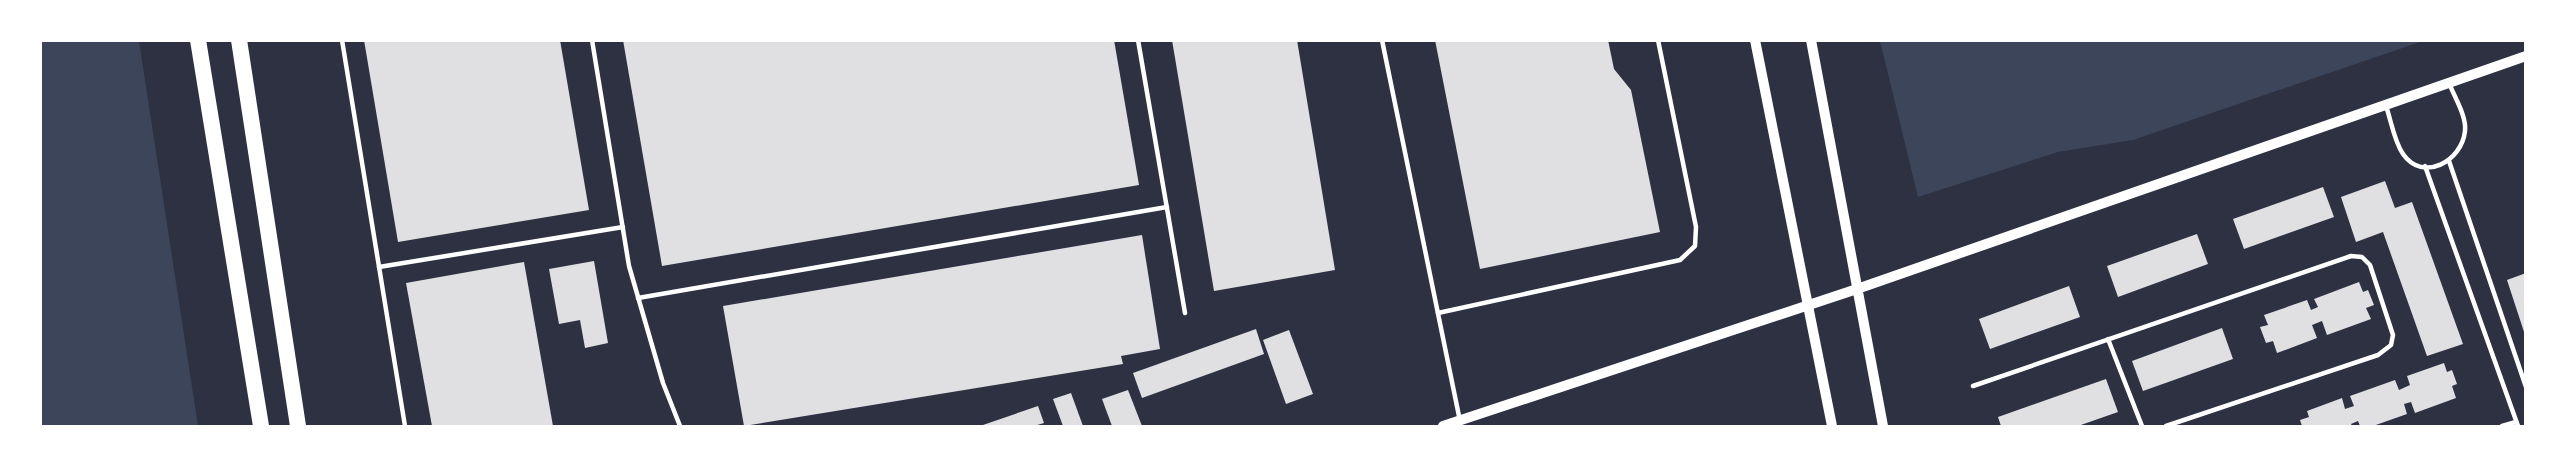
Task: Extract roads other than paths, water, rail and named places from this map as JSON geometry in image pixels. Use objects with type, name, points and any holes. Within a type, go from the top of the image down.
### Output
[{"type":"highway","points":[[198,40],[261,426]]},
{"type":"highway","points":[[239,40],[298,426]]},
{"type":"street","points":[[1755,40],[1832,426]]},
{"type":"street","points":[[1810,40],[1882,426]]},
{"type":"street","points":[[1443,426],[1857,289],[2526,56]]},
{"type":"lane","points":[[342,40],[405,426]]},
{"type":"lane","points":[[592,40],[623,227],[639,298],[663,383],[680,426]]},
{"type":"lane","points":[[1138,40],[1185,313]]},
{"type":"lane","points":[[1382,40],[1460,421]]},
{"type":"lane","points":[[1438,313],[1680,260],[1695,246],[1696,226],[1658,40]]},
{"type":"lane","points":[[2386,106],[2403,154],[2417,164],[2438,167],[2449,161],[2461,147],[2466,128],[2449,83]]},
{"type":"lane","points":[[2449,161],[2526,387]]},
{"type":"lane","points":[[2425,166],[2517,424],[2502,426]]},
{"type":"lane","points":[[639,298],[1167,207]]},
{"type":"lane","points":[[379,267],[623,227]]},
{"type":"lane","points":[[1973,386],[2351,256],[2362,258],[2370,265],[2394,335],[2391,345],[2378,355],[2166,426]]},
{"type":"lane","points":[[2108,339],[2142,426]]}]
